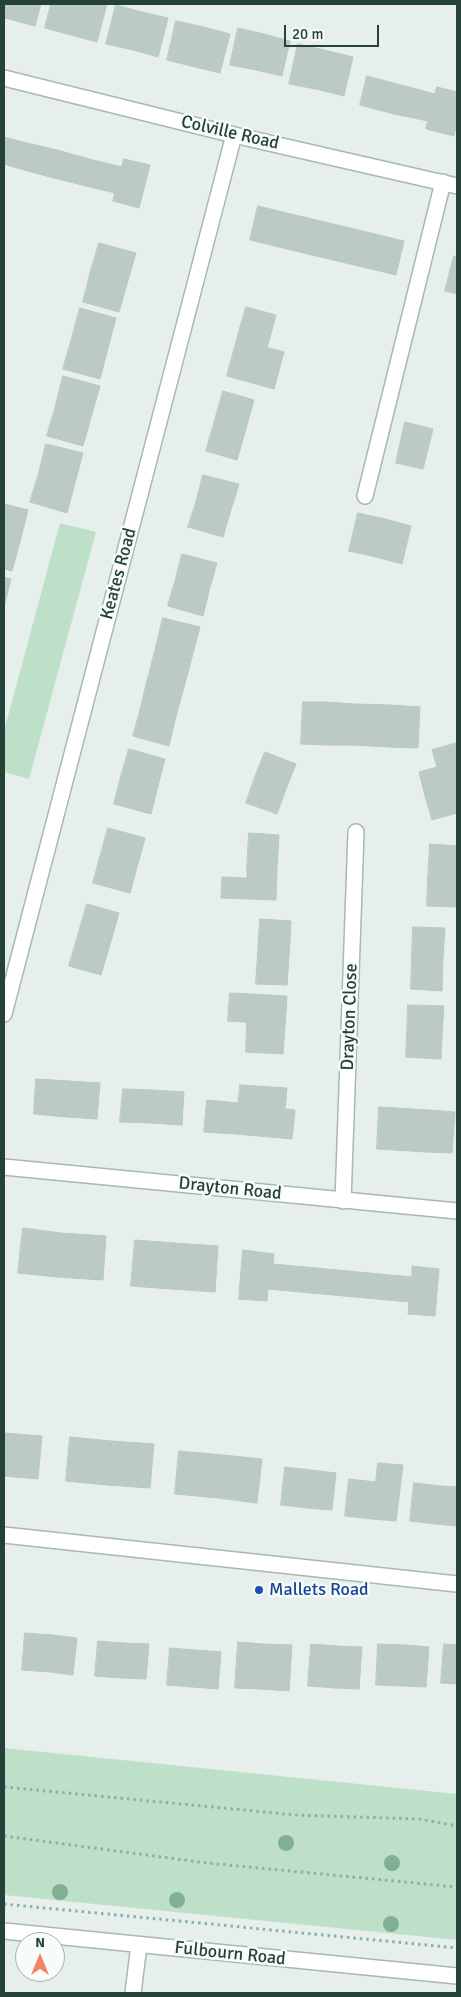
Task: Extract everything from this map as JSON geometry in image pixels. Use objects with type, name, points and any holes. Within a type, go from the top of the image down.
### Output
[{"type":"street","name":"Colville Road","points":[[4,78],[450,184]]},
{"type":"street","name":"Keates Road","points":[[4,1014],[234,134]]},
{"type":"street","points":[[365,496],[450,184]]},
{"type":"street","name":"Drayton Close","points":[[343,1201],[356,832]]},
{"type":"street","name":"Drayton Road","points":[[4,1167],[457,1211]]},
{"type":"street","points":[[4,1535],[457,1584]]},
{"type":"street","name":"Fulbourn Road","points":[[4,1931],[457,1976]]},
{"type":"street","points":[[133,1993],[139,1945]]},
{"type":"path","points":[[4,1787],[296,1815],[419,1819],[457,1826]]},
{"type":"path","points":[[4,1836],[207,1863],[457,1887]]},
{"type":"path","points":[[4,1904],[457,1948]]},
{"type":"green space","points":[[60,523],[96,532],[29,779],[4,772],[4,731]]},
{"type":"green space","points":[[4,1748],[457,1794],[457,1940],[4,1895]]},
{"type":"building","points":[[4,4],[13,4],[9,19],[4,18]]},
{"type":"building","points":[[13,4],[41,4],[35,26],[9,19]]},
{"type":"building","points":[[51,4],[79,4],[71,35],[45,28]]},
{"type":"building","points":[[79,4],[107,4],[97,42],[71,35]]},
{"type":"building","points":[[116,5],[142,12],[133,50],[106,44]]},
{"type":"building","points":[[142,12],[168,18],[158,57],[133,50]]},
{"type":"building","points":[[176,21],[204,27],[195,67],[167,60]]},
{"type":"building","points":[[204,27],[230,34],[220,73],[195,67]]},
{"type":"building","points":[[238,28],[264,34],[256,70],[230,65]]},
{"type":"building","points":[[264,34],[290,41],[282,76],[256,70]]},
{"type":"building","points":[[298,44],[324,50],[316,89],[289,84]]},
{"type":"building","points":[[324,50],[353,57],[344,96],[316,89]]},
{"type":"building","points":[[367,76],[401,85],[394,114],[360,105]]},
{"type":"building","points":[[401,85],[435,94],[428,121],[394,114]]},
{"type":"building","points":[[437,87],[457,92],[457,122],[454,136],[426,129]]},
{"type":"building","points":[[4,137],[23,142],[17,168],[4,164]]},
{"type":"building","points":[[23,142],[57,150],[50,177],[17,168]]},
{"type":"building","points":[[57,150],[93,160],[86,186],[50,177]]},
{"type":"building","points":[[124,159],[150,165],[139,208],[113,201]]},
{"type":"building","points":[[93,160],[122,167],[115,193],[86,186]]},
{"type":"building","points":[[258,206],[287,213],[279,247],[250,240]]},
{"type":"building","points":[[287,213],[316,220],[308,254],[279,247]]},
{"type":"building","points":[[316,220],[346,227],[337,261],[308,254]]},
{"type":"building","points":[[346,227],[375,234],[367,268],[337,261]]},
{"type":"building","points":[[375,234],[404,241],[396,275],[367,268]]},
{"type":"building","points":[[99,243],[136,253],[127,284],[90,274]]},
{"type":"building","points":[[454,256],[457,257],[457,294],[445,291]]},
{"type":"building","points":[[90,274],[127,284],[119,312],[83,302]]},
{"type":"building","points":[[246,307],[276,315],[267,348],[237,339]]},
{"type":"building","points":[[80,308],[116,318],[108,348],[72,338]]},
{"type":"building","points":[[72,338],[108,348],[100,379],[63,369]]},
{"type":"building","points":[[237,339],[284,352],[274,389],[227,376]]},
{"type":"building","points":[[63,376],[100,386],[92,414],[56,405]]},
{"type":"building","points":[[223,391],[254,400],[245,432],[214,424]]},
{"type":"building","points":[[56,405],[92,414],[83,446],[47,436]]},
{"type":"building","points":[[405,422],[433,429],[423,469],[396,463]]},
{"type":"building","points":[[214,424],[245,432],[237,460],[206,451]]},
{"type":"building","points":[[46,444],[83,453],[75,483],[39,473]]},
{"type":"building","points":[[39,473],[75,483],[67,513],[30,502]]},
{"type":"building","points":[[203,475],[239,484],[230,513],[196,503]]},
{"type":"building","points":[[196,503],[230,513],[223,537],[188,527]]},
{"type":"building","points":[[4,504],[28,510],[21,538],[4,534]]},
{"type":"building","points":[[358,513],[385,519],[376,557],[349,551]]},
{"type":"building","points":[[385,519],[411,526],[402,564],[376,557]]},
{"type":"building","points":[[4,534],[21,538],[12,571],[4,569]]},
{"type":"building","points":[[182,554],[217,563],[209,591],[175,582]]},
{"type":"building","points":[[4,577],[11,579],[4,607]]},
{"type":"building","points":[[175,582],[209,591],[203,616],[168,606]]},
{"type":"building","points":[[163,618],[200,627],[191,661],[155,651]]},
{"type":"building","points":[[155,651],[191,661],[183,691],[147,682]]},
{"type":"building","points":[[147,682],[183,691],[175,720],[140,711]]},
{"type":"building","points":[[303,702],[327,702],[326,745],[301,744]]},
{"type":"building","points":[[327,702],[354,704],[352,745],[326,745]]},
{"type":"building","points":[[354,704],[390,705],[389,747],[352,745]]},
{"type":"building","points":[[390,705],[420,707],[418,748],[389,747]]},
{"type":"building","points":[[140,711],[175,720],[169,746],[133,736]]},
{"type":"building","points":[[457,743],[457,787],[425,796],[419,772],[437,767],[432,750]]},
{"type":"building","points":[[129,749],[165,759],[157,790],[120,780]]},
{"type":"building","points":[[265,752],[296,764],[286,789],[255,777]]},
{"type":"building","points":[[255,777],[286,789],[277,814],[246,803]]},
{"type":"building","points":[[120,780],[157,790],[151,814],[114,804]]},
{"type":"building","points":[[457,787],[457,813],[432,820],[425,796]]},
{"type":"building","points":[[108,828],[145,838],[136,871],[99,861]]},
{"type":"building","points":[[249,833],[279,835],[277,869],[247,868]]},
{"type":"building","points":[[430,844],[457,846],[457,880],[428,878]]},
{"type":"building","points":[[99,861],[136,871],[130,893],[93,883]]},
{"type":"building","points":[[247,868],[277,869],[276,900],[221,898],[222,877],[247,878]]},
{"type":"building","points":[[428,878],[457,880],[457,907],[427,906]]},
{"type":"building","points":[[87,904],[119,913],[109,948],[77,939]]},
{"type":"building","points":[[260,919],[291,921],[289,957],[258,955]]},
{"type":"building","points":[[413,927],[445,928],[443,958],[412,957]]},
{"type":"building","points":[[77,939],[109,948],[101,975],[69,966]]},
{"type":"building","points":[[258,955],[289,957],[287,985],[256,984]]},
{"type":"building","points":[[412,957],[443,958],[442,991],[411,989]]},
{"type":"building","points":[[230,993],[287,996],[285,1025],[228,1021]]},
{"type":"building","points":[[408,1005],[444,1006],[442,1035],[407,1033]]},
{"type":"building","points":[[247,1023],[285,1025],[283,1054],[246,1052]]},
{"type":"building","points":[[407,1033],[442,1035],[441,1059],[406,1057]]},
{"type":"building","points":[[36,1079],[69,1081],[66,1117],[34,1114]]},
{"type":"building","points":[[69,1081],[100,1083],[97,1119],[66,1117]]},
{"type":"building","points":[[240,1085],[287,1088],[285,1109],[295,1110],[292,1139],[236,1134]]},
{"type":"building","points":[[123,1089],[152,1090],[151,1123],[120,1122]]},
{"type":"building","points":[[152,1090],[184,1092],[182,1125],[151,1123]]},
{"type":"building","points":[[207,1100],[239,1103],[236,1134],[204,1132]]},
{"type":"building","points":[[379,1107],[429,1110],[426,1152],[377,1149]]},
{"type":"building","points":[[429,1110],[455,1112],[452,1153],[426,1152]]},
{"type":"building","points":[[23,1228],[61,1233],[57,1277],[18,1273]]},
{"type":"building","points":[[61,1233],[106,1236],[103,1280],[57,1277]]},
{"type":"building","points":[[135,1240],[175,1243],[171,1289],[131,1286]]},
{"type":"building","points":[[175,1243],[218,1246],[215,1292],[171,1289]]},
{"type":"building","points":[[243,1250],[274,1254],[273,1264],[412,1277],[412,1266],[439,1269],[435,1316],[408,1314],[409,1302],[268,1289],[267,1301],[239,1299]]},
{"type":"building","points":[[4,1433],[42,1436],[38,1479],[4,1476]]},
{"type":"building","points":[[70,1437],[111,1441],[107,1485],[66,1481]]},
{"type":"building","points":[[111,1441],[154,1444],[150,1488],[107,1485]]},
{"type":"building","points":[[179,1451],[223,1455],[218,1498],[175,1494]]},
{"type":"building","points":[[223,1455],[262,1459],[257,1503],[218,1498]]},
{"type":"building","points":[[378,1463],[403,1465],[396,1521],[372,1519]]},
{"type":"building","points":[[285,1467],[311,1470],[307,1508],[281,1505]]},
{"type":"building","points":[[311,1470],[336,1473],[332,1510],[307,1508]]},
{"type":"building","points":[[349,1479],[376,1482],[372,1519],[345,1516]]},
{"type":"building","points":[[414,1483],[441,1486],[436,1524],[410,1521]]},
{"type":"building","points":[[441,1486],[457,1487],[457,1526],[436,1524]]},
{"type":"building","points":[[25,1633],[53,1635],[50,1672],[22,1670]]},
{"type":"building","points":[[53,1635],[77,1638],[73,1675],[50,1672]]},
{"type":"building","points":[[98,1641],[123,1643],[121,1678],[95,1676]]},
{"type":"building","points":[[238,1642],[263,1644],[261,1689],[235,1688]]},
{"type":"building","points":[[123,1643],[149,1644],[146,1679],[121,1678]]},
{"type":"building","points":[[263,1644],[292,1645],[289,1691],[261,1689]]},
{"type":"building","points":[[311,1644],[337,1646],[335,1688],[308,1686]]},
{"type":"building","points":[[378,1644],[405,1645],[402,1686],[376,1685]]},
{"type":"building","points":[[444,1644],[457,1645],[457,1684],[441,1683]]},
{"type":"building","points":[[405,1645],[429,1647],[426,1687],[402,1686]]},
{"type":"building","points":[[337,1646],[362,1647],[359,1689],[335,1688]]},
{"type":"building","points":[[170,1648],[195,1650],[192,1687],[167,1685]]},
{"type":"building","points":[[195,1650],[221,1652],[218,1689],[192,1687]]},
{"type":"place","name":"Mallets Road","points":[[259,1590]]}]
